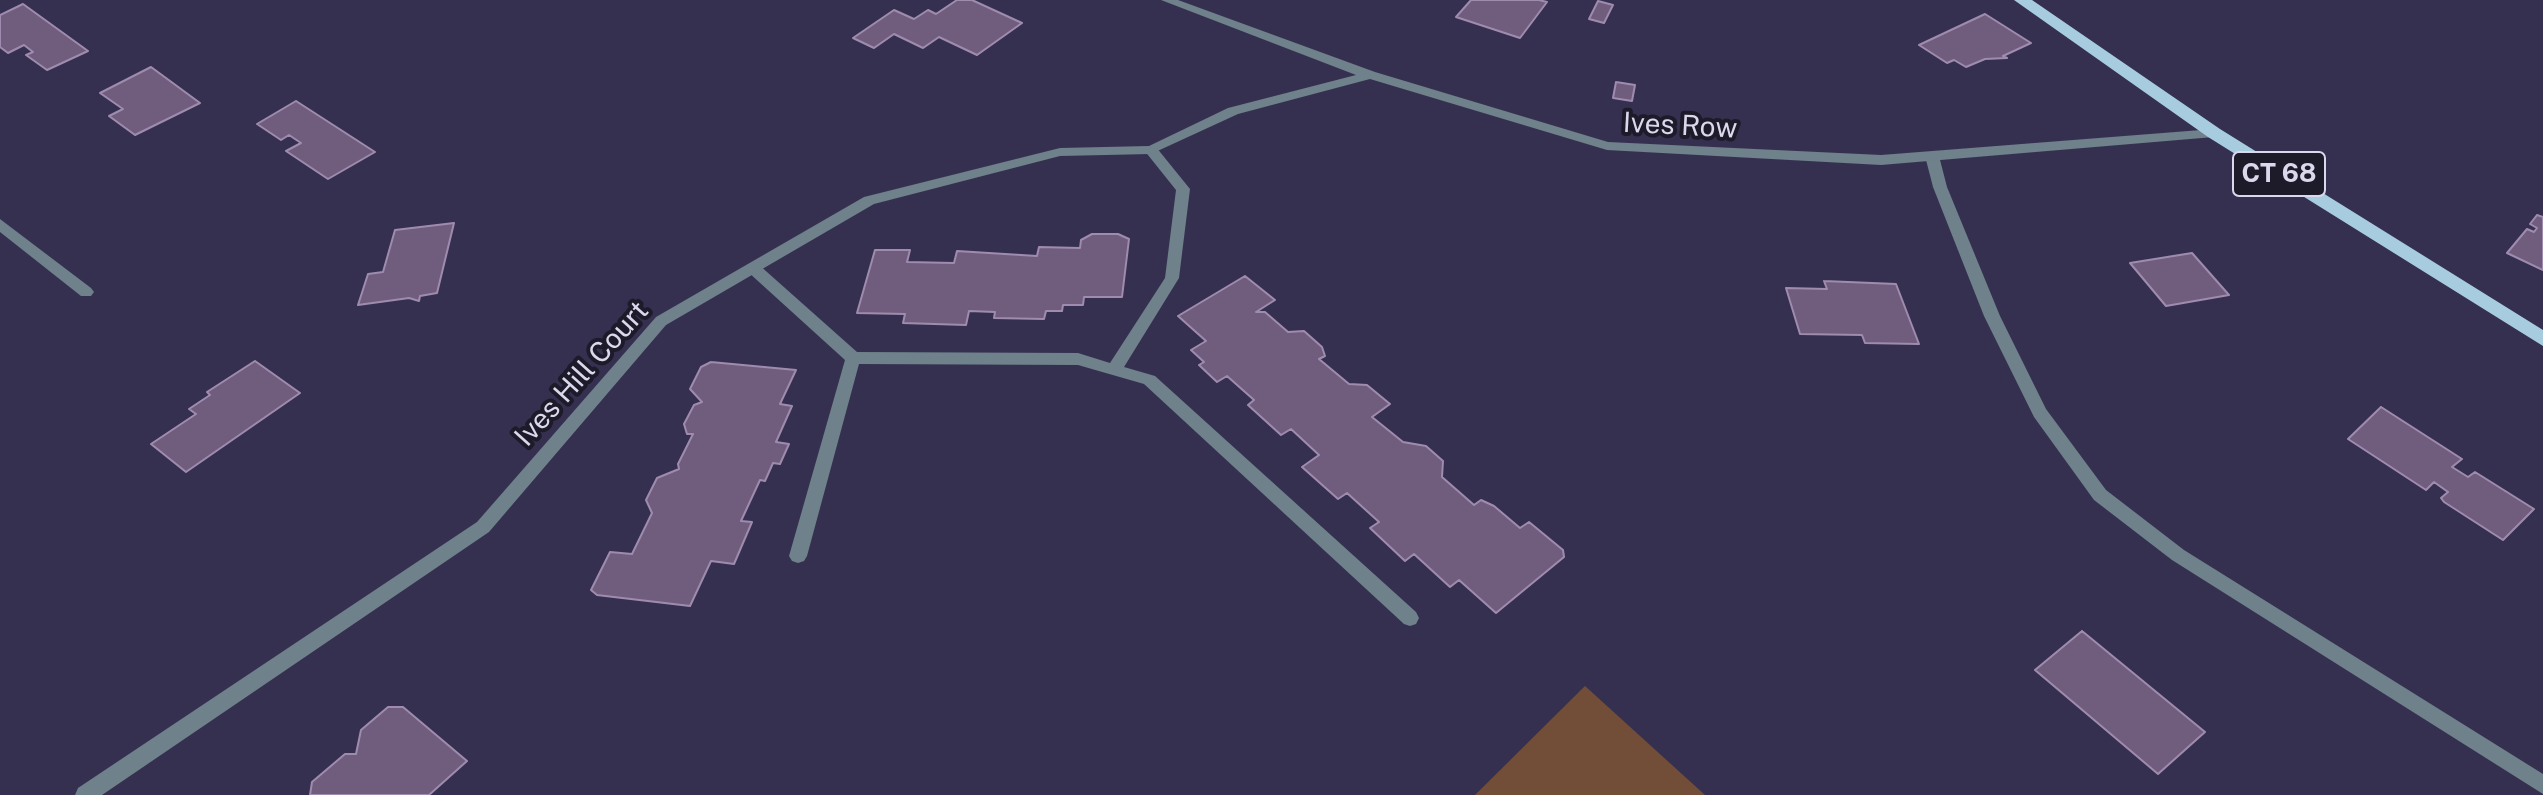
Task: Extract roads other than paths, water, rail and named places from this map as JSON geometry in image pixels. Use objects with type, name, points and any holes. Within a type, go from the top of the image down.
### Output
[{"type":"main road","name":"CT 68","points":[[2022,0],[2214,133],[2543,339]]},
{"type":"street","name":"Ives Row","points":[[1167,0],[1370,75],[1607,146],[1881,160],[2214,133]]},
{"type":"street","name":"Ives Hill Court","points":[[85,795],[483,527],[661,321],[869,200],[1060,152],[1151,150],[1233,111],[1370,75]]},
{"type":"street","points":[[1114,369],[1172,278],[1183,189],[1151,150]]},
{"type":"street","points":[[1932,156],[1940,187],[1992,316],[2040,413],[2100,495],[2178,555],[2543,785]]},
{"type":"street","points":[[0,224],[86,292]]},
{"type":"street","points":[[753,268],[853,358],[1078,359],[1149,380],[1410,618]]},
{"type":"street","points":[[798,556],[853,358]]}]
